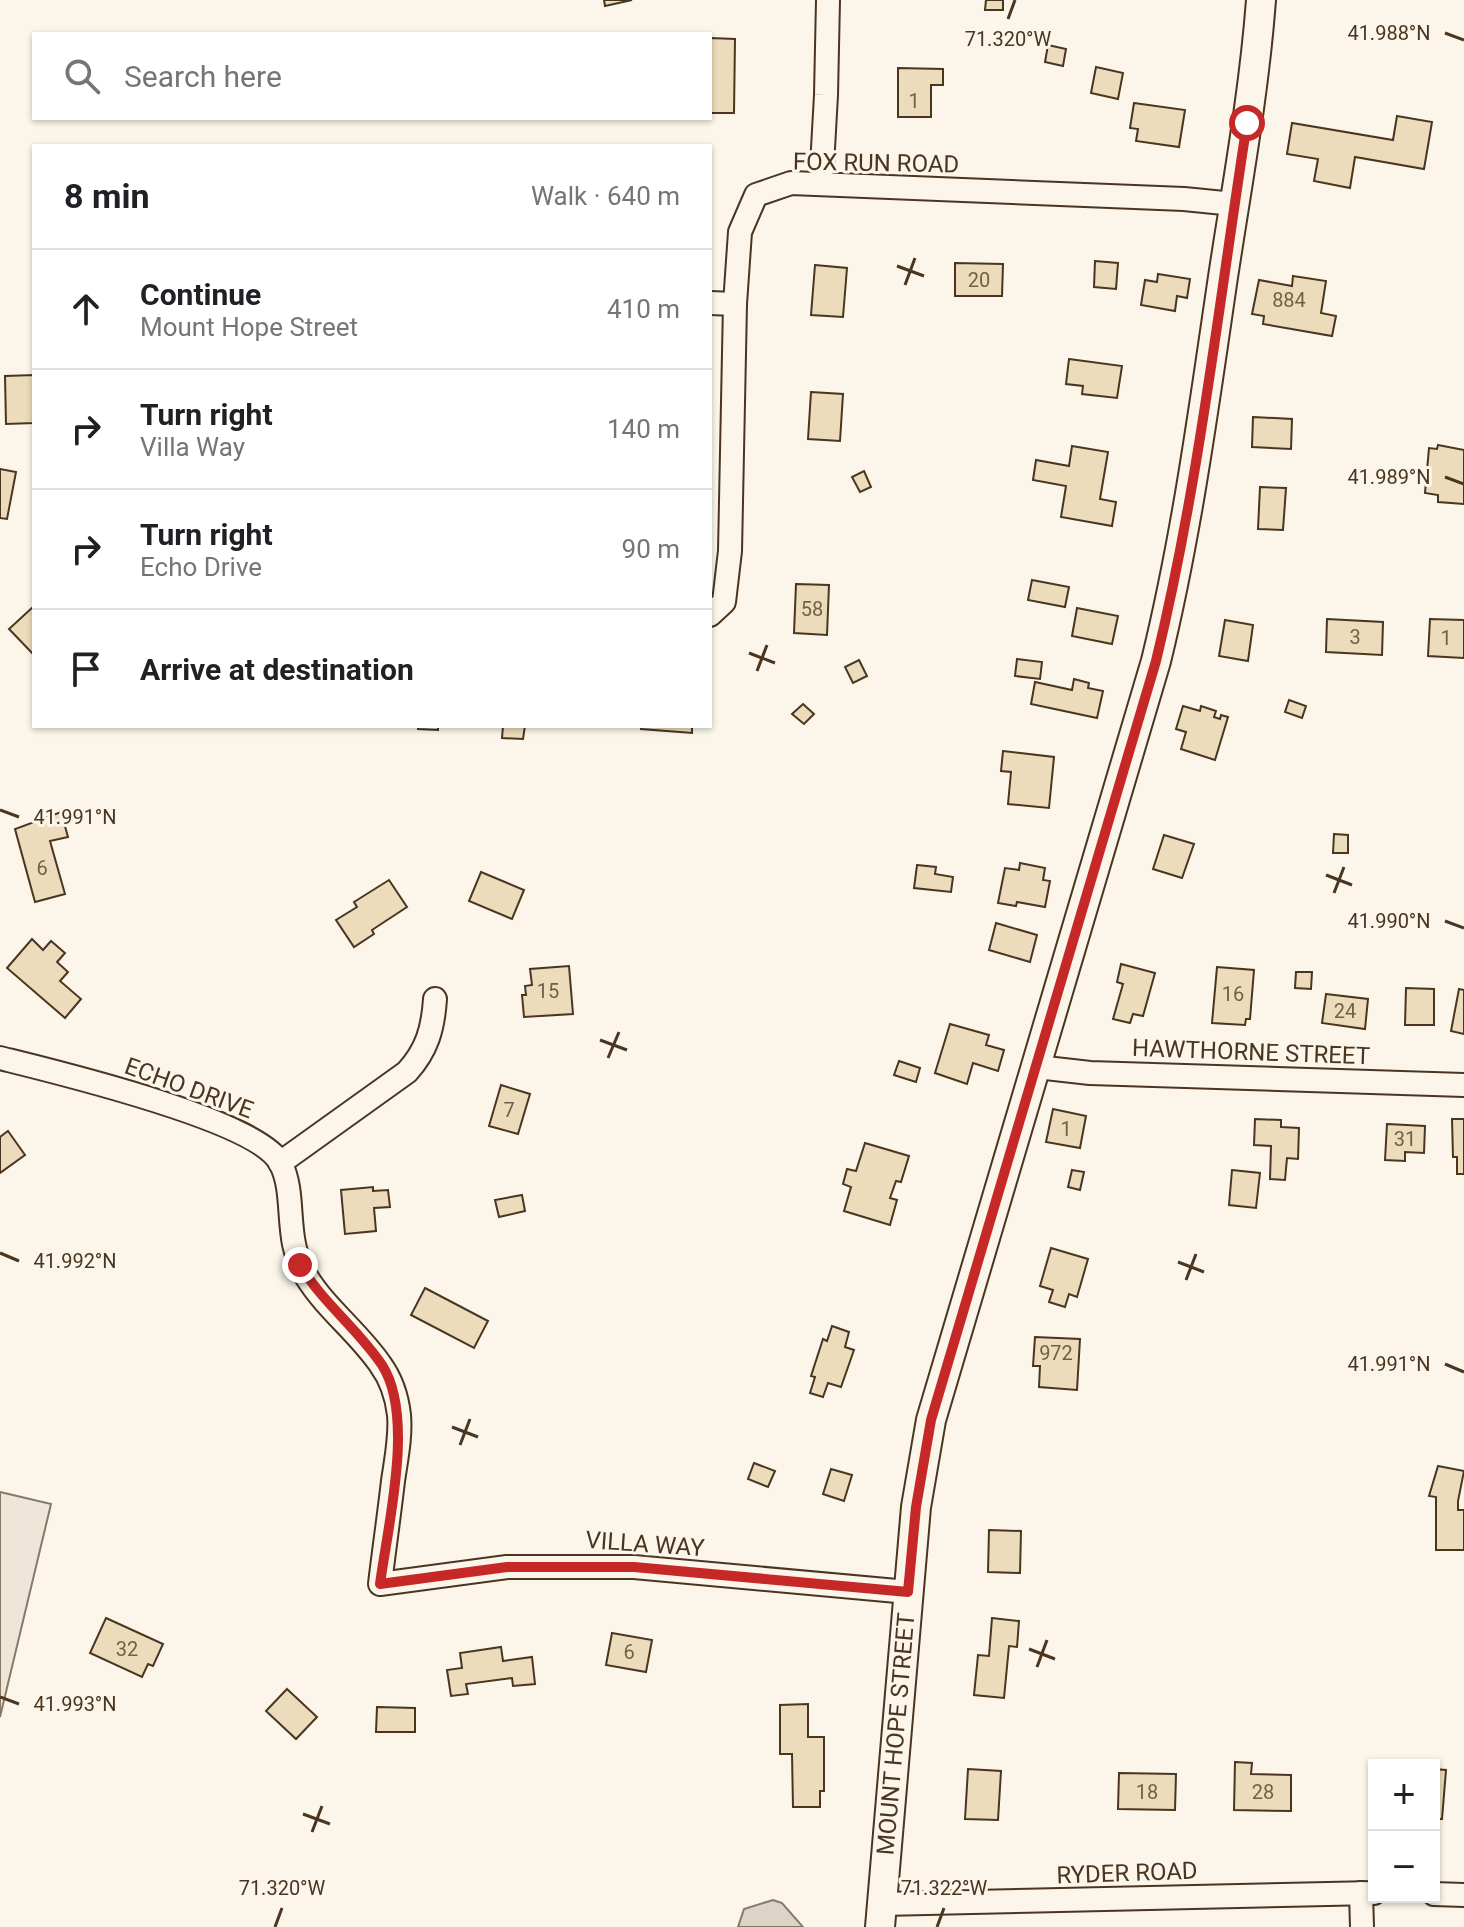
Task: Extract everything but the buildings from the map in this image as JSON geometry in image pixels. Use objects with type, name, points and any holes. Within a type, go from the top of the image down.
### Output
[{"type":"street","points":[[821,184],[828,0]]},
{"type":"street","name":"MOUNT HOPE STREET","points":[[881,1916],[916,1507],[931,1420],[1170,605],[1189,512],[1261,0]]},
{"type":"street","name":"FOX RUN ROAD","points":[[712,613],[724,602],[730,551],[735,304],[740,232],[756,195],[791,183],[1184,199],[1234,204]]},
{"type":"street","points":[[712,303],[735,304]]},
{"type":"street","points":[[280,1163],[407,1072],[428,1043],[435,999]]},
{"type":"street","name":"ECHO DRIVE","points":[[0,1058],[156,1100],[252,1138],[280,1163]]},
{"type":"street","name":"HAWTHORNE STREET","points":[[1037,1067],[1090,1073],[1464,1085]]},
{"type":"street","name":"VILLA WAY","points":[[280,1163],[286,1184],[293,1248],[300,1265],[321,1296],[383,1367],[394,1390],[399,1415],[399,1441],[380,1584],[507,1567],[592,1566],[634,1567],[908,1592]]},
{"type":"street","points":[[1362,1927],[1368,1893]]},
{"type":"street","name":"RYDER ROAD","points":[[881,1916],[1368,1893]]},
{"type":"street","points":[[1440,1894],[1464,1895]]},
{"type":"shaded area","points":[[0,1492],[51,1504],[0,1717]]},
{"type":"shaded area","points":[[773,1900],[782,1903],[803,1927],[738,1927],[744,1909]]},
{"type":"route","points":[[300,1265],[321,1296],[383,1367],[394,1390],[399,1415],[399,1441],[380,1584],[507,1567],[549,1565],[634,1567],[908,1592],[916,1507],[931,1420],[1170,605],[1189,512],[1247,123]]}]
